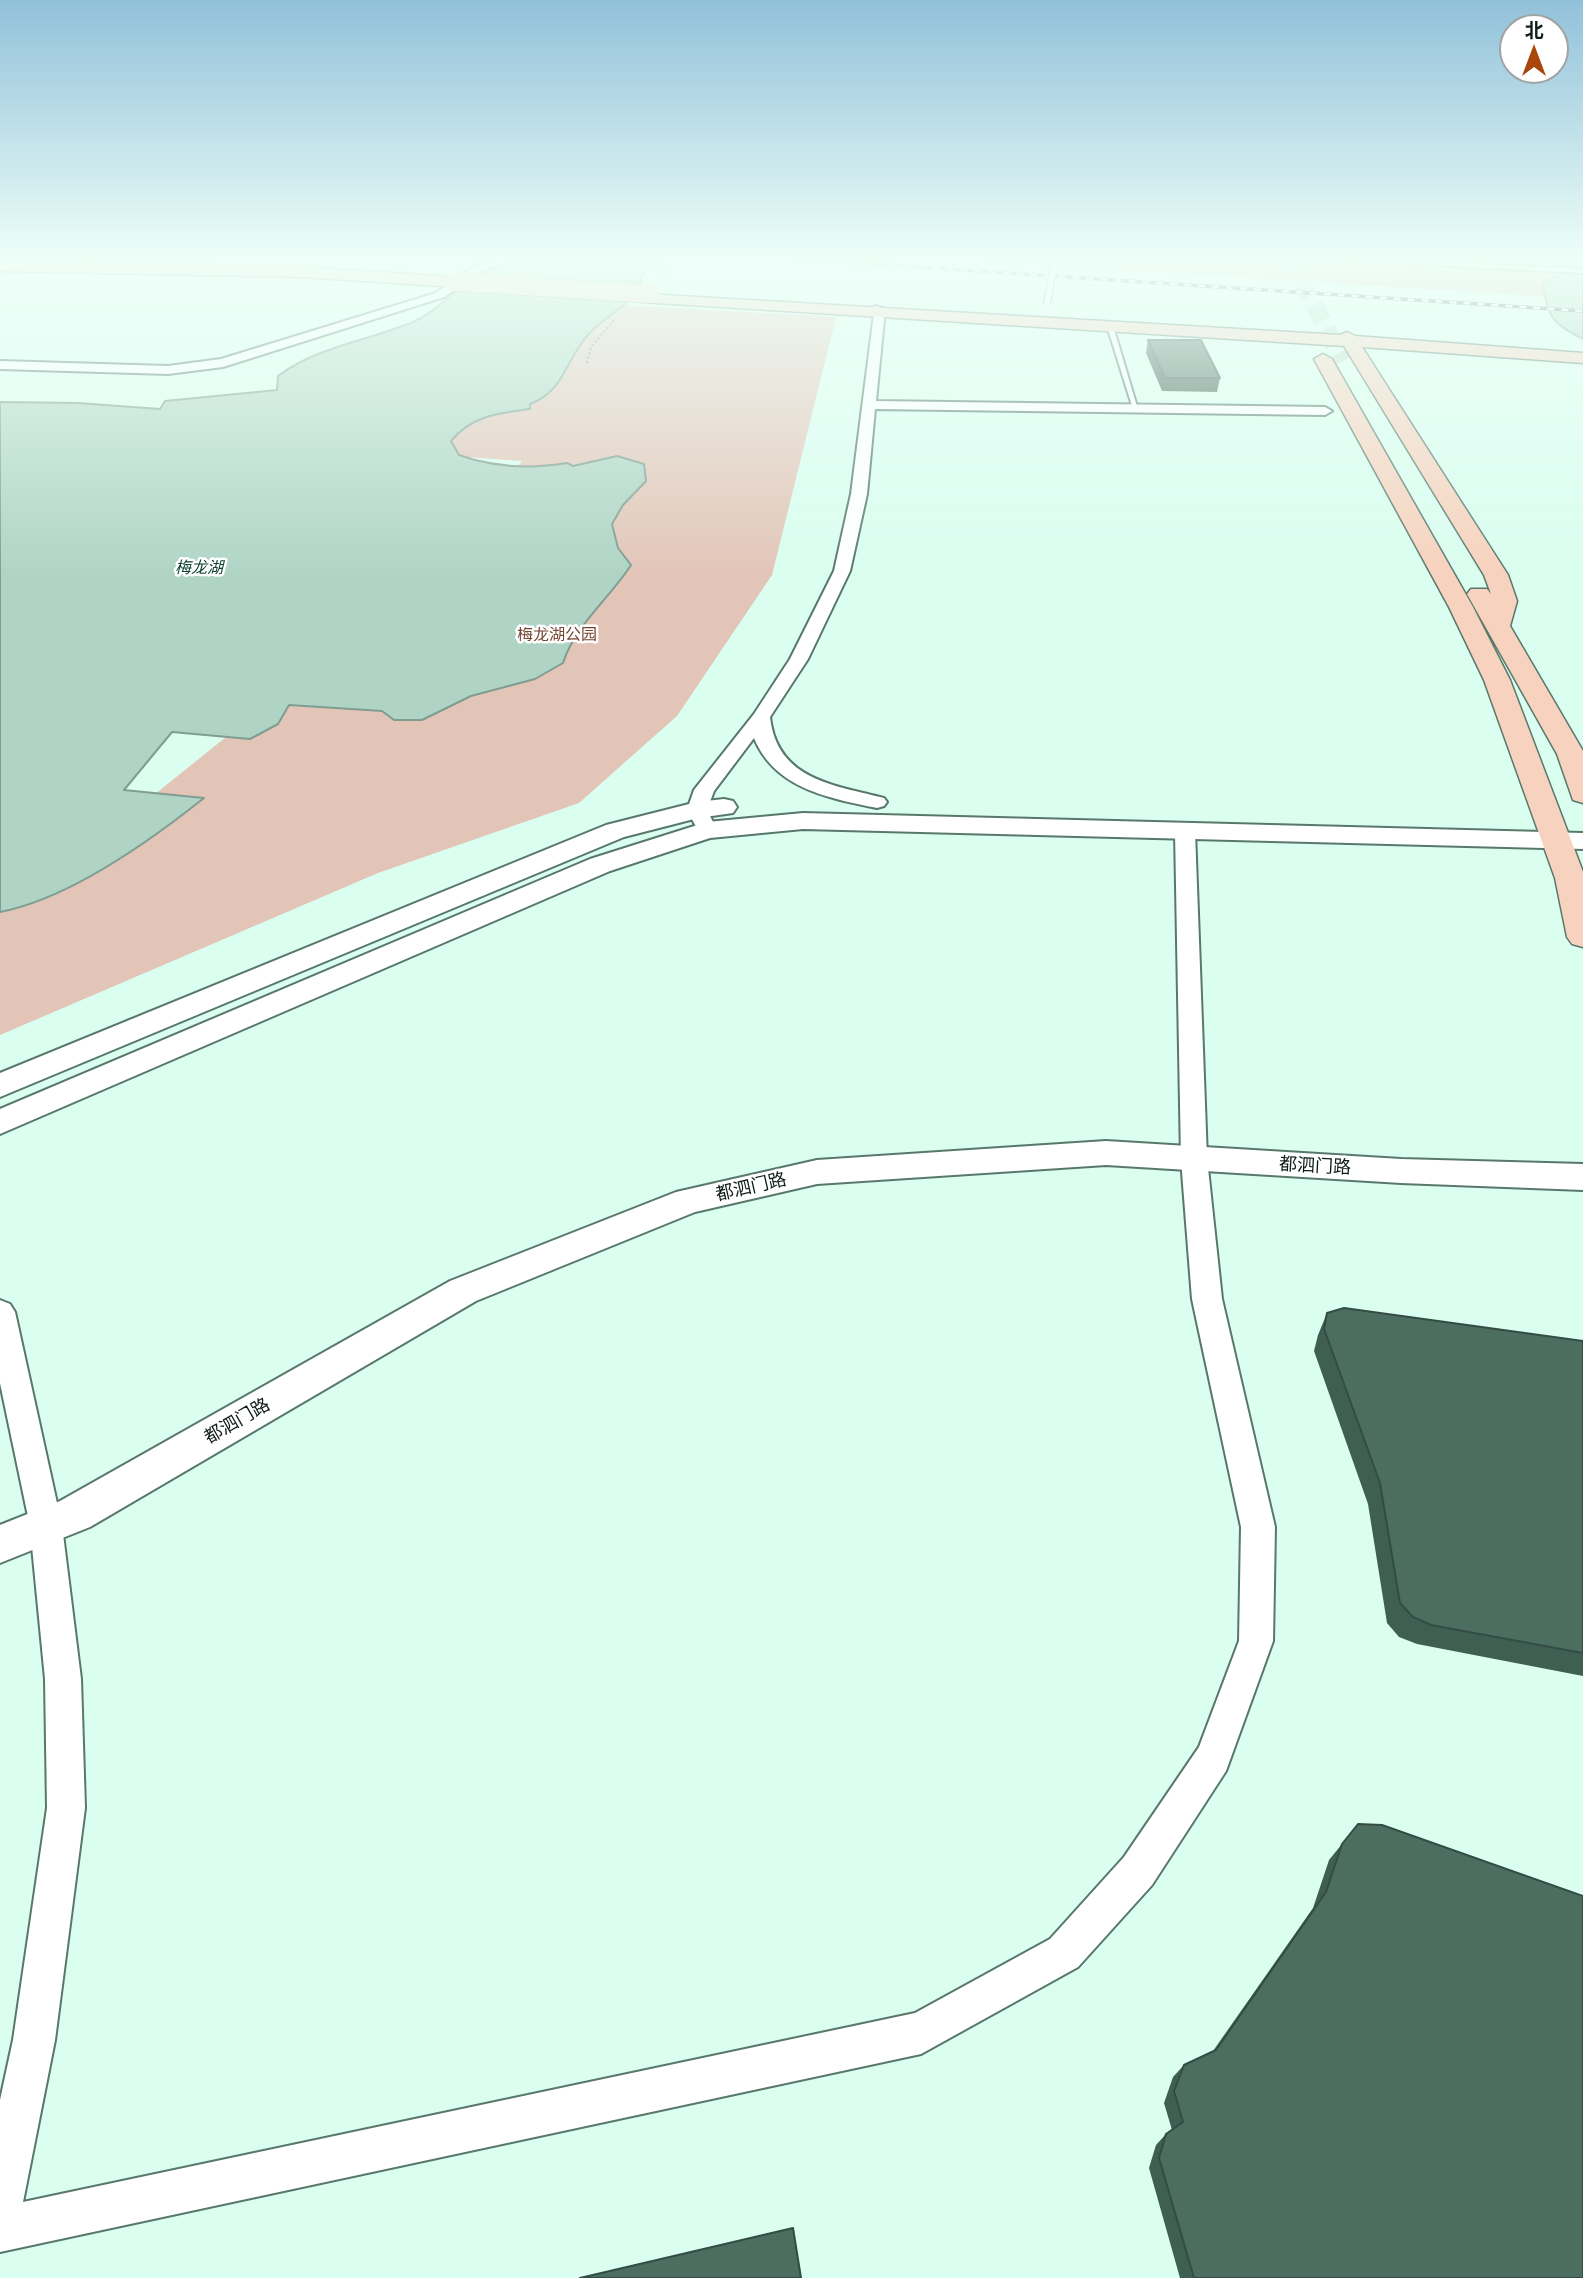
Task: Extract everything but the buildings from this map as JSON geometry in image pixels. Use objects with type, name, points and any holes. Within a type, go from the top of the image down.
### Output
[{"type":"main road","points":[[1347,363],[1497,680],[1562,834],[1583,937]]},
{"type":"main road","points":[[1349,363],[1571,754],[1583,794]]},
{"type":"main road","points":[[1312,389],[1339,435]]},
{"type":"main road","points":[[1375,494],[1442,605],[1482,648]]},
{"type":"street","points":[[0,365],[168,370],[221,363]]},
{"type":"street","points":[[702,820],[704,790],[761,717],[799,659],[842,571],[859,494],[874,363]]},
{"type":"street","points":[[870,405],[1325,411]]},
{"type":"street","points":[[761,717],[764,741],[775,759],[797,776],[826,791],[877,802]]},
{"type":"street","points":[[0,1086],[615,831],[702,820],[771,802],[877,802],[1562,834]]},
{"type":"street","points":[[0,1122],[702,820],[1185,831],[1562,834],[1583,821]]},
{"type":"street","points":[[0,2228],[921,2034],[1064,1952],[1138,1871],[1213,1758],[1256,1641],[1258,1527],[1208,1299],[1194,1159],[1185,831]]},
{"type":"street","name":"都泗门路","points":[[0,1544],[75,1514],[463,1292],[688,1201],[817,1172],[1106,1153],[1401,1171],[1583,1177]]},
{"type":"street","points":[[0,1312],[46,1526],[63,1679],[65,1808],[34,2040],[0,2203]]},
{"type":"lane","points":[[1122,363],[1136,409]]},
{"type":"green space","name":"梅龙湖公园","points":[[530,363],[825,363],[772,575],[677,716],[579,803],[378,873],[0,1035],[0,885],[68,864],[282,692],[477,517],[522,461],[451,456],[433,438]]},
{"type":"water","name":"梅龙湖","points":[[299,363],[569,363],[558,383],[542,398],[530,404],[530,409],[486,417],[467,426],[451,441],[459,455],[499,465],[526,467],[567,463],[573,466],[617,456],[644,464],[646,481],[623,505],[612,524],[618,548],[631,565],[584,624],[563,663],[535,679],[471,696],[422,720],[394,720],[382,711],[289,705],[278,724],[250,739],[172,732],[124,790],[204,798],[134,850],[80,882],[53,895],[0,912],[0,402],[78,403],[160,409],[165,401],[277,390],[278,376]]}]
